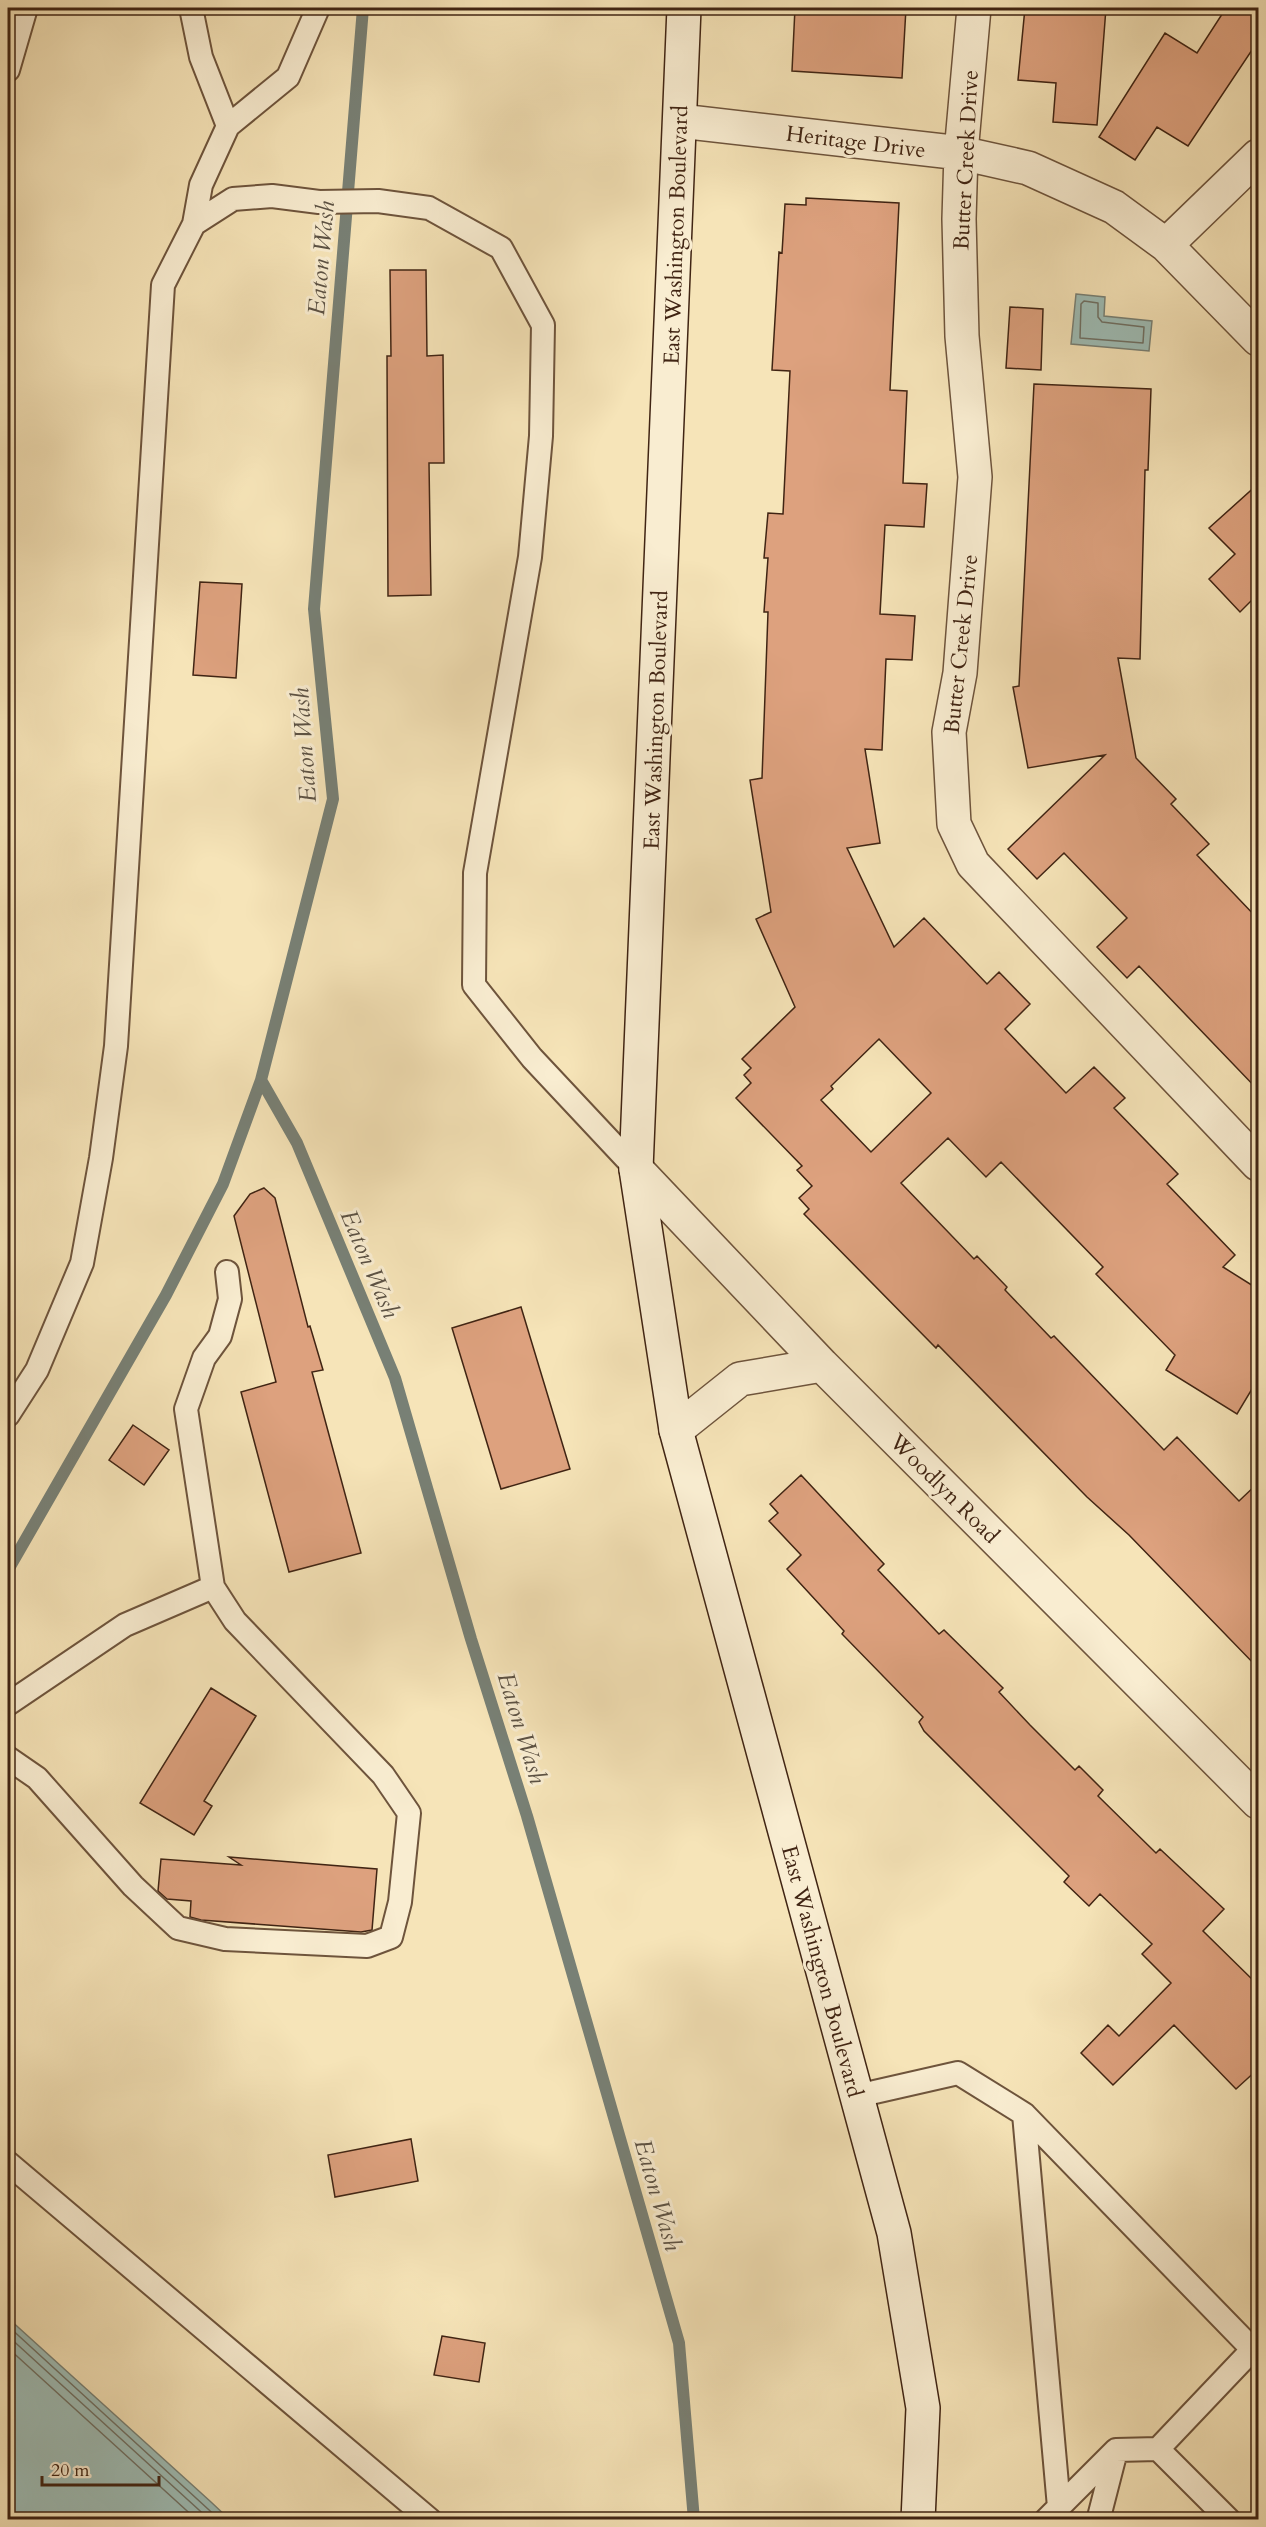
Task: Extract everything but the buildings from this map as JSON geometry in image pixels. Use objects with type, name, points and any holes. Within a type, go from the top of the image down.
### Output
[{"type":"street","name":"East Washington Boulevard","points":[[684,8],[636,1169],[676,1430],[894,2233],[923,2408],[918,2520]]},
{"type":"street","name":"Butter Creek Drive","points":[[974,8],[961,153],[959,219],[962,336],[975,477],[960,673],[949,732],[954,824],[973,864],[1258,1164]]},
{"type":"street","name":"Heritage Drive","points":[[680,121],[961,153],[1028,168],[1114,207],[1166,245],[1258,339]]},
{"type":"street","points":[[1166,245],[1258,156]]},
{"type":"street","name":"Woodlyn Road","points":[[636,1169],[822,1365],[1258,1802]]},
{"type":"street","points":[[676,1430],[740,1379],[822,1365]]},
{"type":"lane","points":[[8,70],[26,8]]},
{"type":"lane","points":[[190,8],[201,57],[228,126]]},
{"type":"lane","points":[[8,1415],[37,1370],[82,1263],[101,1158],[116,1047],[163,285],[194,224],[201,185],[228,126],[288,77],[318,8]]},
{"type":"lane","points":[[194,224],[233,199],[272,196],[319,202],[378,201],[429,208],[501,249],[543,325],[541,436],[530,557],[475,873],[474,985],[532,1058],[636,1169]]},
{"type":"lane","points":[[8,1758],[37,1778],[133,1886],[178,1928],[225,1939],[367,1946],[391,1938],[400,1902],[409,1813],[382,1776],[236,1621],[213,1587],[186,1409],[204,1359],[220,1336],[230,1299],[227,1272]]},
{"type":"lane","points":[[8,1704],[125,1625],[213,1587]]},
{"type":"lane","points":[[857,2096],[958,2073],[1024,2114],[1256,2352],[1158,2449],[1116,2450],[1053,2513]]},
{"type":"lane","points":[[1024,2114],[1053,2513]]},
{"type":"lane","points":[[8,2163],[430,2520]]},
{"type":"lane","points":[[1158,2449],[1229,2520]]},
{"type":"lane","points":[[1099,2517],[1116,2450]]},
{"type":"water","points":[[1076,294],[1105,297],[1104,316],[1152,321],[1149,351],[1071,344]]},
{"type":"water","points":[[8,2318],[211,2502],[229,2519],[8,2519]]},
{"type":"waterway","name":"Eaton Wash","points":[[363,8],[314,609],[333,799],[261,1080],[297,1143],[395,1378],[471,1639],[527,1816],[679,2343],[694,2520]]},
{"type":"waterway","points":[[8,1570],[166,1295],[223,1184],[261,1080]]}]
